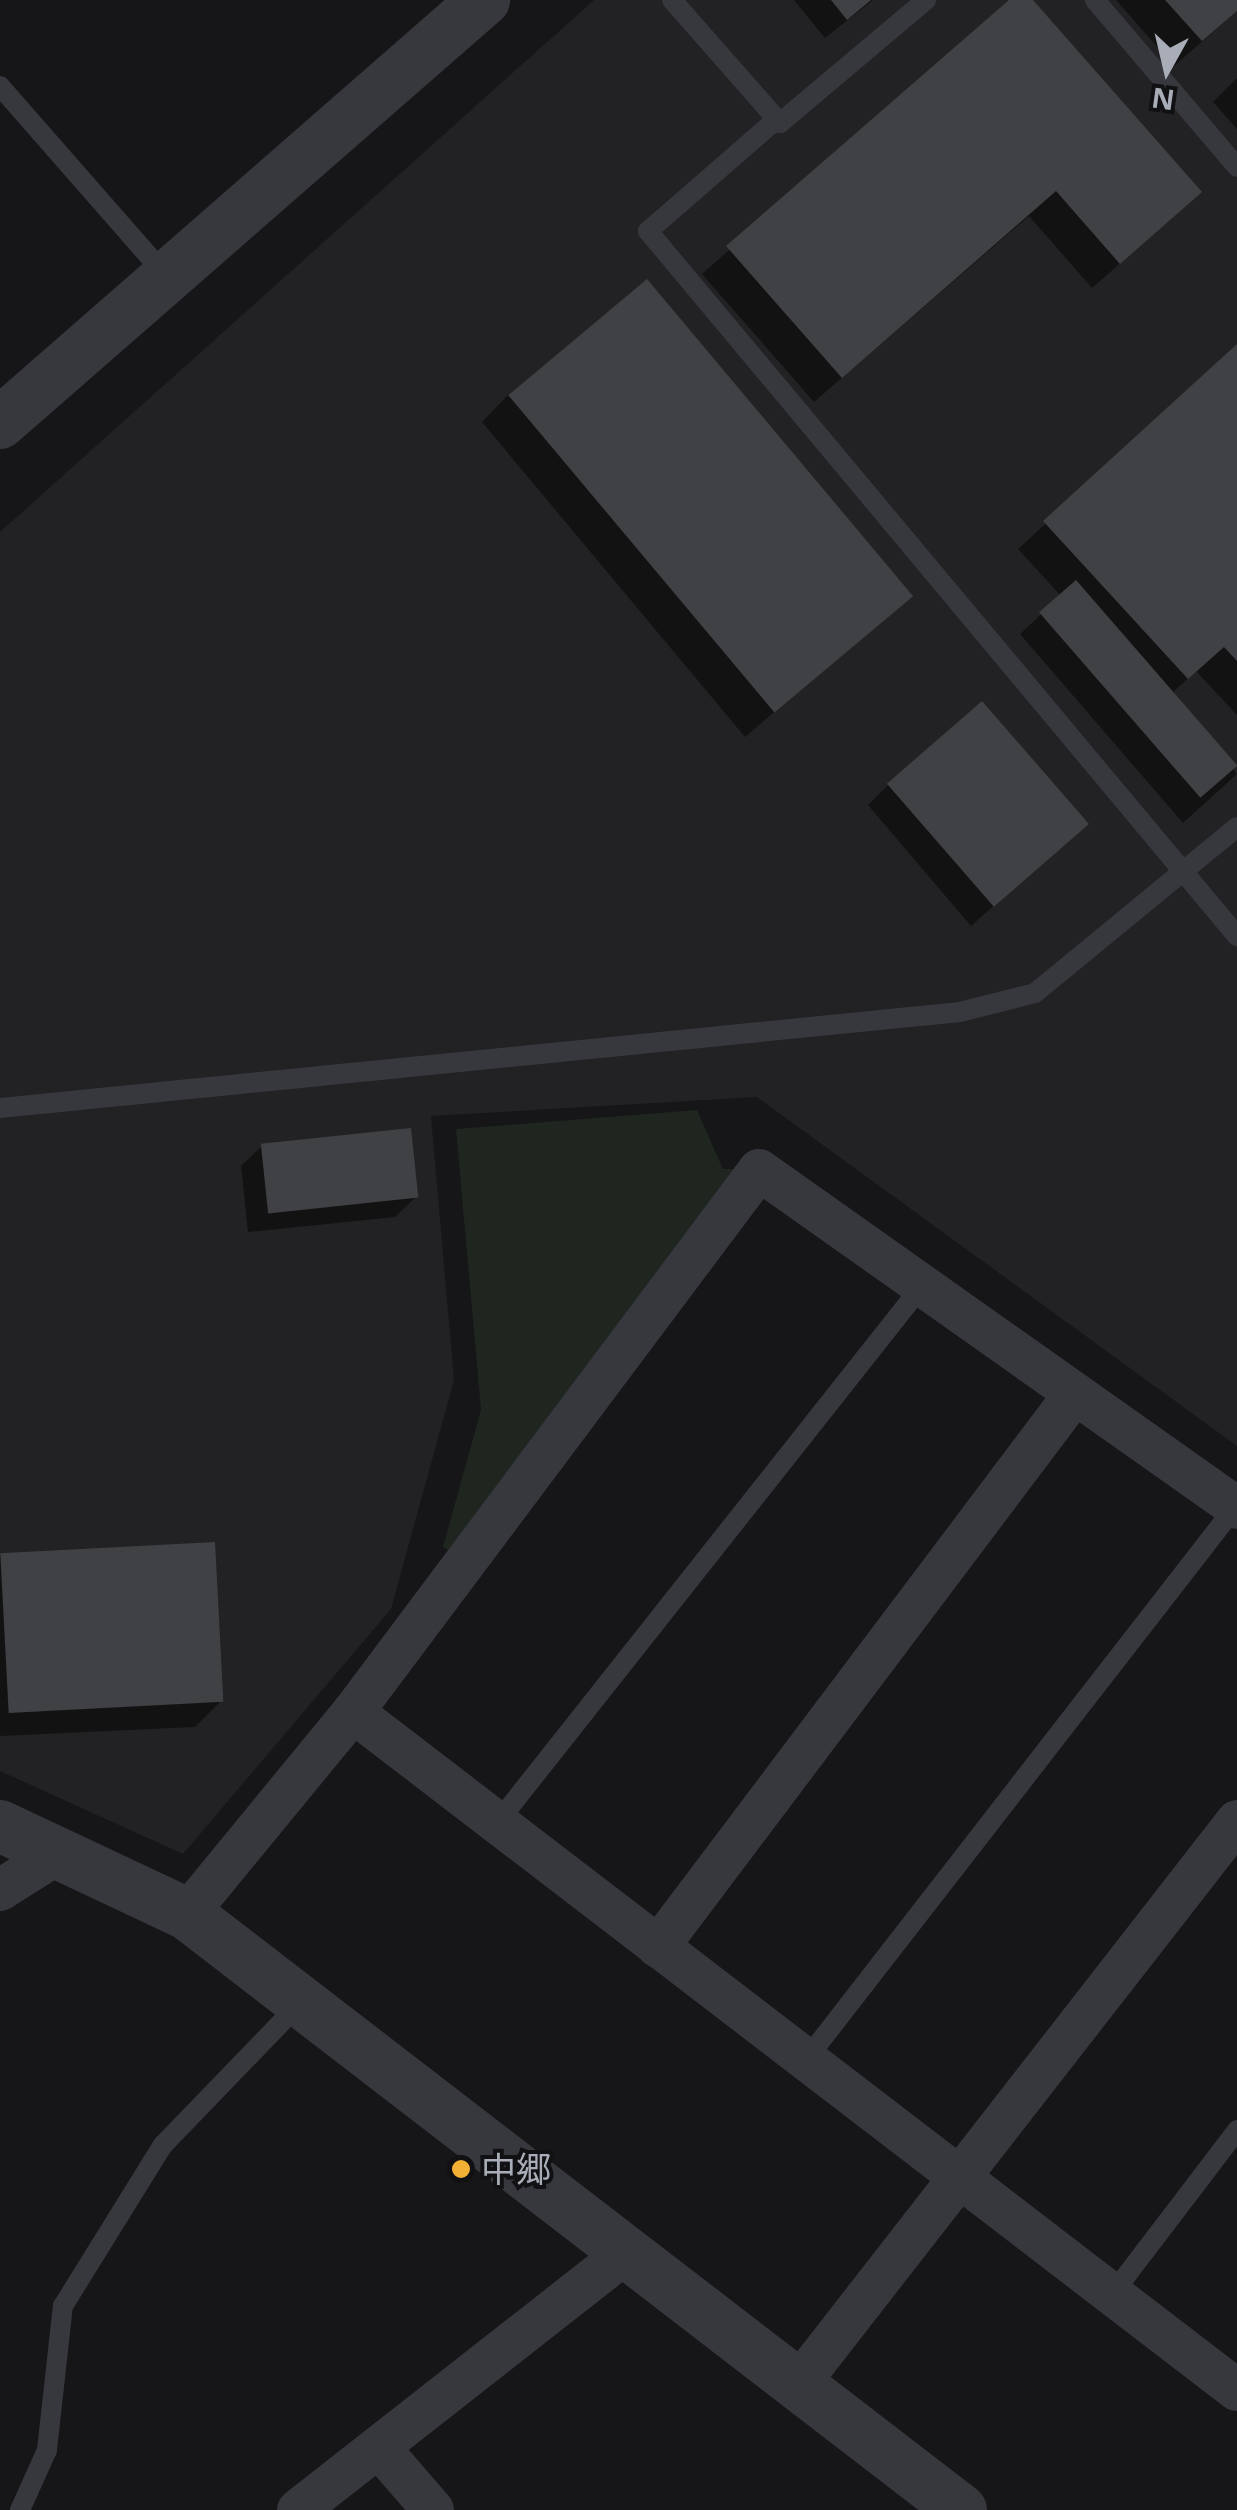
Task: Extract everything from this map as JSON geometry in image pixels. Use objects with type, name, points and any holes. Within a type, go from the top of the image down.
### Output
[{"type":"street","points":[[0,422],[484,0]]},
{"type":"street","points":[[187,1914],[354,1712],[759,1170],[1236,1508]]},
{"type":"street","points":[[658,1948],[1074,1395]]},
{"type":"street","points":[[354,1712],[1110,2298],[1237,2390]]},
{"type":"street","points":[[798,2386],[1237,1822]]},
{"type":"street","points":[[0,1826],[187,1914],[961,2510]]},
{"type":"street","points":[[0,1890],[60,1852]]},
{"type":"street","points":[[298,2510],[382,2451],[628,2251]]},
{"type":"street","points":[[382,2451],[433,2510]]},
{"type":"lane","points":[[672,0],[777,119]]},
{"type":"lane","points":[[926,0],[777,119],[648,231],[1237,936]]},
{"type":"lane","points":[[1095,0],[1237,167]]},
{"type":"lane","points":[[0,86],[168,279]]},
{"type":"lane","points":[[0,1108],[960,1012],[1036,993],[1237,827]]},
{"type":"lane","points":[[498,1823],[920,1287]]},
{"type":"lane","points":[[805,2062],[1236,1508]]},
{"type":"lane","points":[[20,2510],[46,2450],[64,2306],[163,2145],[301,2001]]},
{"type":"lane","points":[[1110,2298],[1237,2130]]},
{"type":"shaded area","points":[[594,0],[1237,0],[1237,1446],[757,1097],[431,1116],[454,1380],[391,1609],[183,1854],[0,1771],[0,532]]},
{"type":"shaded area","points":[[697,1110],[723,1169],[753,1169],[463,1559],[443,1547],[481,1410],[456,1129]]},
{"type":"building","points":[[831,0],[871,0],[847,20]]},
{"type":"building","points":[[1009,0],[1033,0],[1202,192],[1120,264],[1056,191],[842,378],[726,246]]},
{"type":"building","points":[[1165,0],[1237,0],[1237,11],[1202,41]]},
{"type":"building","points":[[647,279],[913,596],[774,712],[508,395]]},
{"type":"building","points":[[1237,344],[1237,661],[1224,647],[1188,679],[1043,521]]},
{"type":"building","points":[[1076,580],[1237,765],[1200,798],[1039,612]]},
{"type":"building","points":[[982,701],[1089,824],[994,907],[887,784]]},
{"type":"building","points":[[411,1128],[418,1198],[268,1213],[261,1144]]},
{"type":"building","points":[[215,1542],[223,1702],[9,1713],[0,1553]]},
{"type":"place","name":"中郷","points":[[461,2169]]}]
